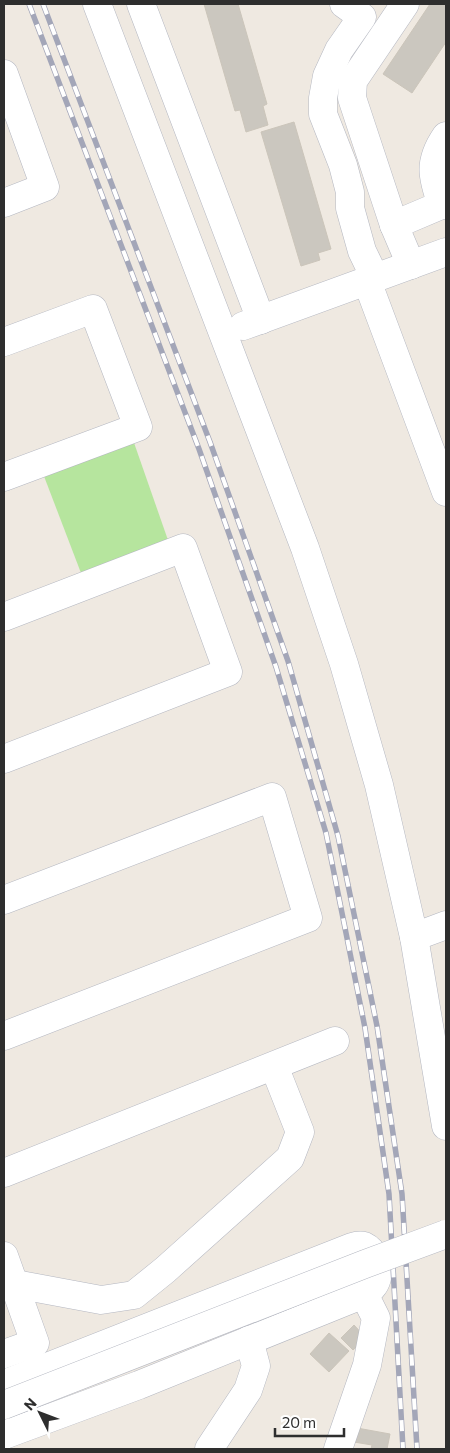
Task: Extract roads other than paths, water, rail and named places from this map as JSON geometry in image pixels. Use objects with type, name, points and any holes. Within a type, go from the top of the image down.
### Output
[{"type":"street","points":[[97,4],[305,548],[344,664],[379,785],[414,937],[446,1126]]},
{"type":"street","points":[[141,4],[261,320]]},
{"type":"street","points":[[344,4],[362,17],[339,50],[328,76],[323,98],[323,114],[343,165],[350,192],[350,208],[371,280],[446,492]]},
{"type":"street","points":[[405,4],[353,81],[352,98],[394,225],[411,266]]},
{"type":"street","points":[[4,74],[46,187],[4,203]]},
{"type":"street","points":[[394,225],[444,204],[434,183],[433,164],[440,145],[446,136]]},
{"type":"street","points":[[224,333],[446,252]]},
{"type":"street","points":[[4,342],[93,309],[138,427],[4,477]]},
{"type":"street","points":[[4,617],[183,548],[228,672],[4,759]]},
{"type":"street","points":[[4,900],[272,797],[308,918],[4,1036]]},
{"type":"street","points":[[414,937],[446,925]]},
{"type":"street","points":[[4,1173],[335,1041]]},
{"type":"street","points":[[15,1284],[101,1300],[134,1294],[164,1270],[290,1158],[300,1132],[274,1066]]},
{"type":"street","points":[[4,1404],[356,1267],[446,1234]]},
{"type":"street","points":[[4,1384],[352,1246],[363,1246],[373,1252],[378,1269],[377,1279],[372,1288],[364,1294],[139,1386],[4,1435]]},
{"type":"street","points":[[4,1256],[35,1343],[4,1354]]},
{"type":"street","points":[[338,1449],[367,1365],[376,1318],[364,1294]]},
{"type":"street","points":[[209,1449],[248,1390],[256,1366],[249,1340]]},
{"type":"railway","points":[[29,4],[199,449],[276,667],[326,833],[365,1028],[389,1194],[403,1449]]},
{"type":"railway","points":[[43,4],[210,442],[288,661],[338,836],[377,1026],[402,1194],[417,1449]]}]
